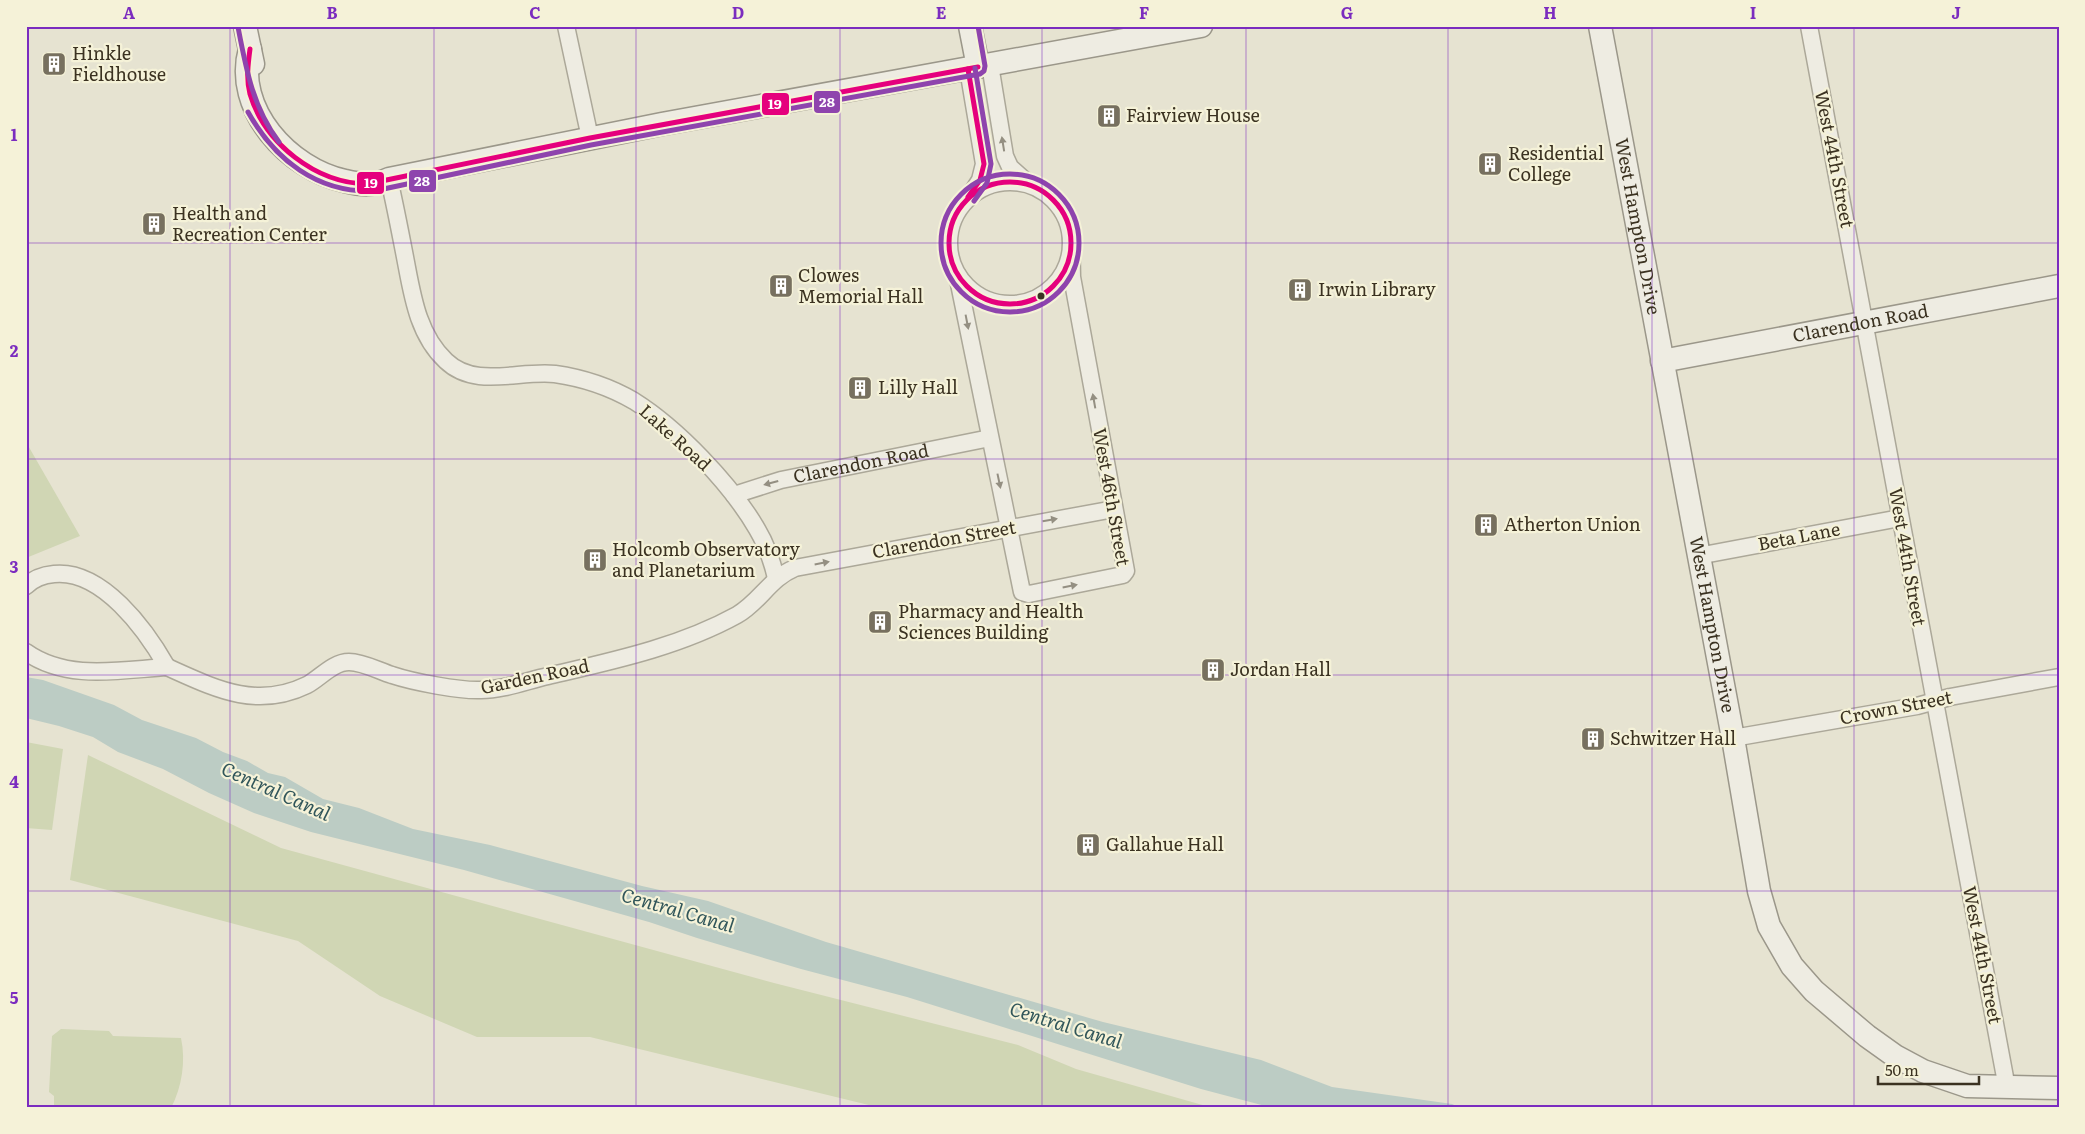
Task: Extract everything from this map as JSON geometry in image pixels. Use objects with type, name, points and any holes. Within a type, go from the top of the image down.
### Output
[{"type":"street","points":[[245,26],[258,90],[259,106],[290,143],[318,161],[336,169],[389,179],[590,138],[1200,26]]},
{"type":"street","points":[[566,26],[590,138]]},
{"type":"street","name":"West 46th Street","points":[[970,26],[979,67],[1010,167],[1028,184]]},
{"type":"street","name":"West 44th Street","points":[[1809,26],[2007,1088]]},
{"type":"street","name":"West Hampton Drive","points":[[1600,29],[1765,916],[1777,944],[1792,966],[1814,991],[1867,1036],[1895,1056],[1923,1071],[1967,1086],[2059,1088]]},
{"type":"street","name":"West 46th Street","points":[[968,198],[992,184],[1010,181],[1028,184],[1045,192],[1059,205],[1068,221],[1071,233],[1072,277],[1126,571],[1123,575],[1028,594],[1025,594],[1020,589],[957,274],[950,256],[949,234],[956,214],[980,180],[984,164],[979,67]]},
{"type":"street","name":"Lake Road","points":[[389,179],[420,323],[434,347],[446,362],[461,372],[477,376],[548,374],[582,379],[605,387],[633,401],[654,416],[690,448],[734,495],[758,530],[776,578]]},
{"type":"street","name":"West 46th Street","points":[[957,274],[969,289],[985,300],[1004,304],[1023,303],[1041,296],[1056,285],[1066,269],[1071,251],[1071,233]]},
{"type":"street","name":"Clarendon Road","points":[[1662,361],[2059,286]]},
{"type":"street","name":"Clarendon Road","points":[[734,495],[758,486],[797,477],[990,438]]},
{"type":"street","name":"Clarendon Street","points":[[776,578],[787,571],[800,567],[1114,509]]},
{"type":"street","name":"Beta Lane","points":[[1698,556],[1900,518]]},
{"type":"street","points":[[26,586],[35,579],[54,574],[72,575],[91,582],[116,602],[134,620],[158,651],[167,667]]},
{"type":"street","name":"Garden Road","points":[[26,652],[50,665],[75,671],[167,667],[228,693],[252,696],[278,695],[294,690],[312,682],[335,666],[348,662],[355,662],[395,676],[469,690],[494,689],[609,661],[694,635],[743,611],[757,600],[776,578]]},
{"type":"street","name":"Crown Street","points":[[1733,738],[1917,706],[2059,677]]},
{"type":"green space","points":[[26,442],[80,536],[26,558]]},
{"type":"green space","points":[[26,742],[63,749],[52,830],[26,828]]},
{"type":"green space","points":[[88,755],[281,848],[774,983],[1018,1045],[1076,1069],[1213,1108],[881,1108],[590,1037],[477,1037],[380,996],[298,941],[70,880]]},
{"type":"green space","points":[[61,1029],[109,1031],[113,1036],[181,1038],[182,1074],[171,1108],[54,1108],[54,1096],[49,1092],[52,1036]]},
{"type":"water","name":"Central Canal","points":[[26,677],[43,680],[114,705],[142,720],[196,738],[223,752],[247,761],[268,773],[285,777],[323,799],[359,808],[413,829],[490,845],[642,886],[708,901],[826,942],[1103,1022],[1261,1060],[1332,1087],[1452,1104],[1461,1108],[1273,1108],[1201,1089],[907,997],[801,969],[649,922],[464,870],[311,832],[254,813],[209,793],[163,769],[118,752],[93,737],[26,718]]},
{"type":"transit line","name":"28","points":[[248,112],[271,145],[300,170],[316,180],[334,186],[353,190],[374,191],[591,145],[980,74],[984,71],[985,66],[978,26]]},
{"type":"transit line","name":"28","points":[[238,27],[252,88],[263,116],[279,142]]},
{"type":"transit line","name":"19","points":[[250,49],[248,66],[250,94],[257,112],[267,129],[280,144],[312,168],[329,177],[367,184],[590,138],[978,67]]},
{"type":"transit line","name":"28","points":[[974,201],[987,183],[991,164],[975,68]]},
{"type":"transit line","name":"19","points":[[968,69],[984,164],[980,180],[968,197]]},
{"type":"transit line","name":"28","points":[[1010,174],[1036,179],[1059,194],[1074,217],[1079,243],[1074,269],[1059,292],[1036,307],[1010,312],[984,307],[961,292],[946,269],[941,243],[946,217],[961,194],[984,179],[1010,174]]},
{"type":"transit line","name":"19","points":[[1010,182],[1034,186],[1053,200],[1067,219],[1071,243],[1067,267],[1053,286],[1034,300],[1010,304],[986,300],[967,286],[953,267],[949,243],[953,219],[967,200],[986,186],[1010,182]]},
{"type":"place","name":"Hinkle Fieldhouse","points":[[54,64]]},
{"type":"place","name":"Fairview House","points":[[1109,116]]},
{"type":"place","name":"Residential College","points":[[1490,164]]},
{"type":"place","name":"Health and Recreation Center","points":[[154,224]]},
{"type":"place","name":"Clowes Memorial Hall","points":[[781,286]]},
{"type":"place","name":"Irwin Library","points":[[1300,290]]},
{"type":"place","name":"Lilly Hall","points":[[860,388]]},
{"type":"place","name":"Atherton Union","points":[[1486,525]]},
{"type":"place","name":"Holcomb Observatory and Planetarium","points":[[595,560]]},
{"type":"place","name":"Pharmacy and Health Sciences Building","points":[[880,622]]},
{"type":"place","name":"Jordan Hall","points":[[1213,670]]},
{"type":"place","name":"Schwitzer Hall","points":[[1593,739]]},
{"type":"place","name":"Gallahue Hall","points":[[1088,845]]}]
